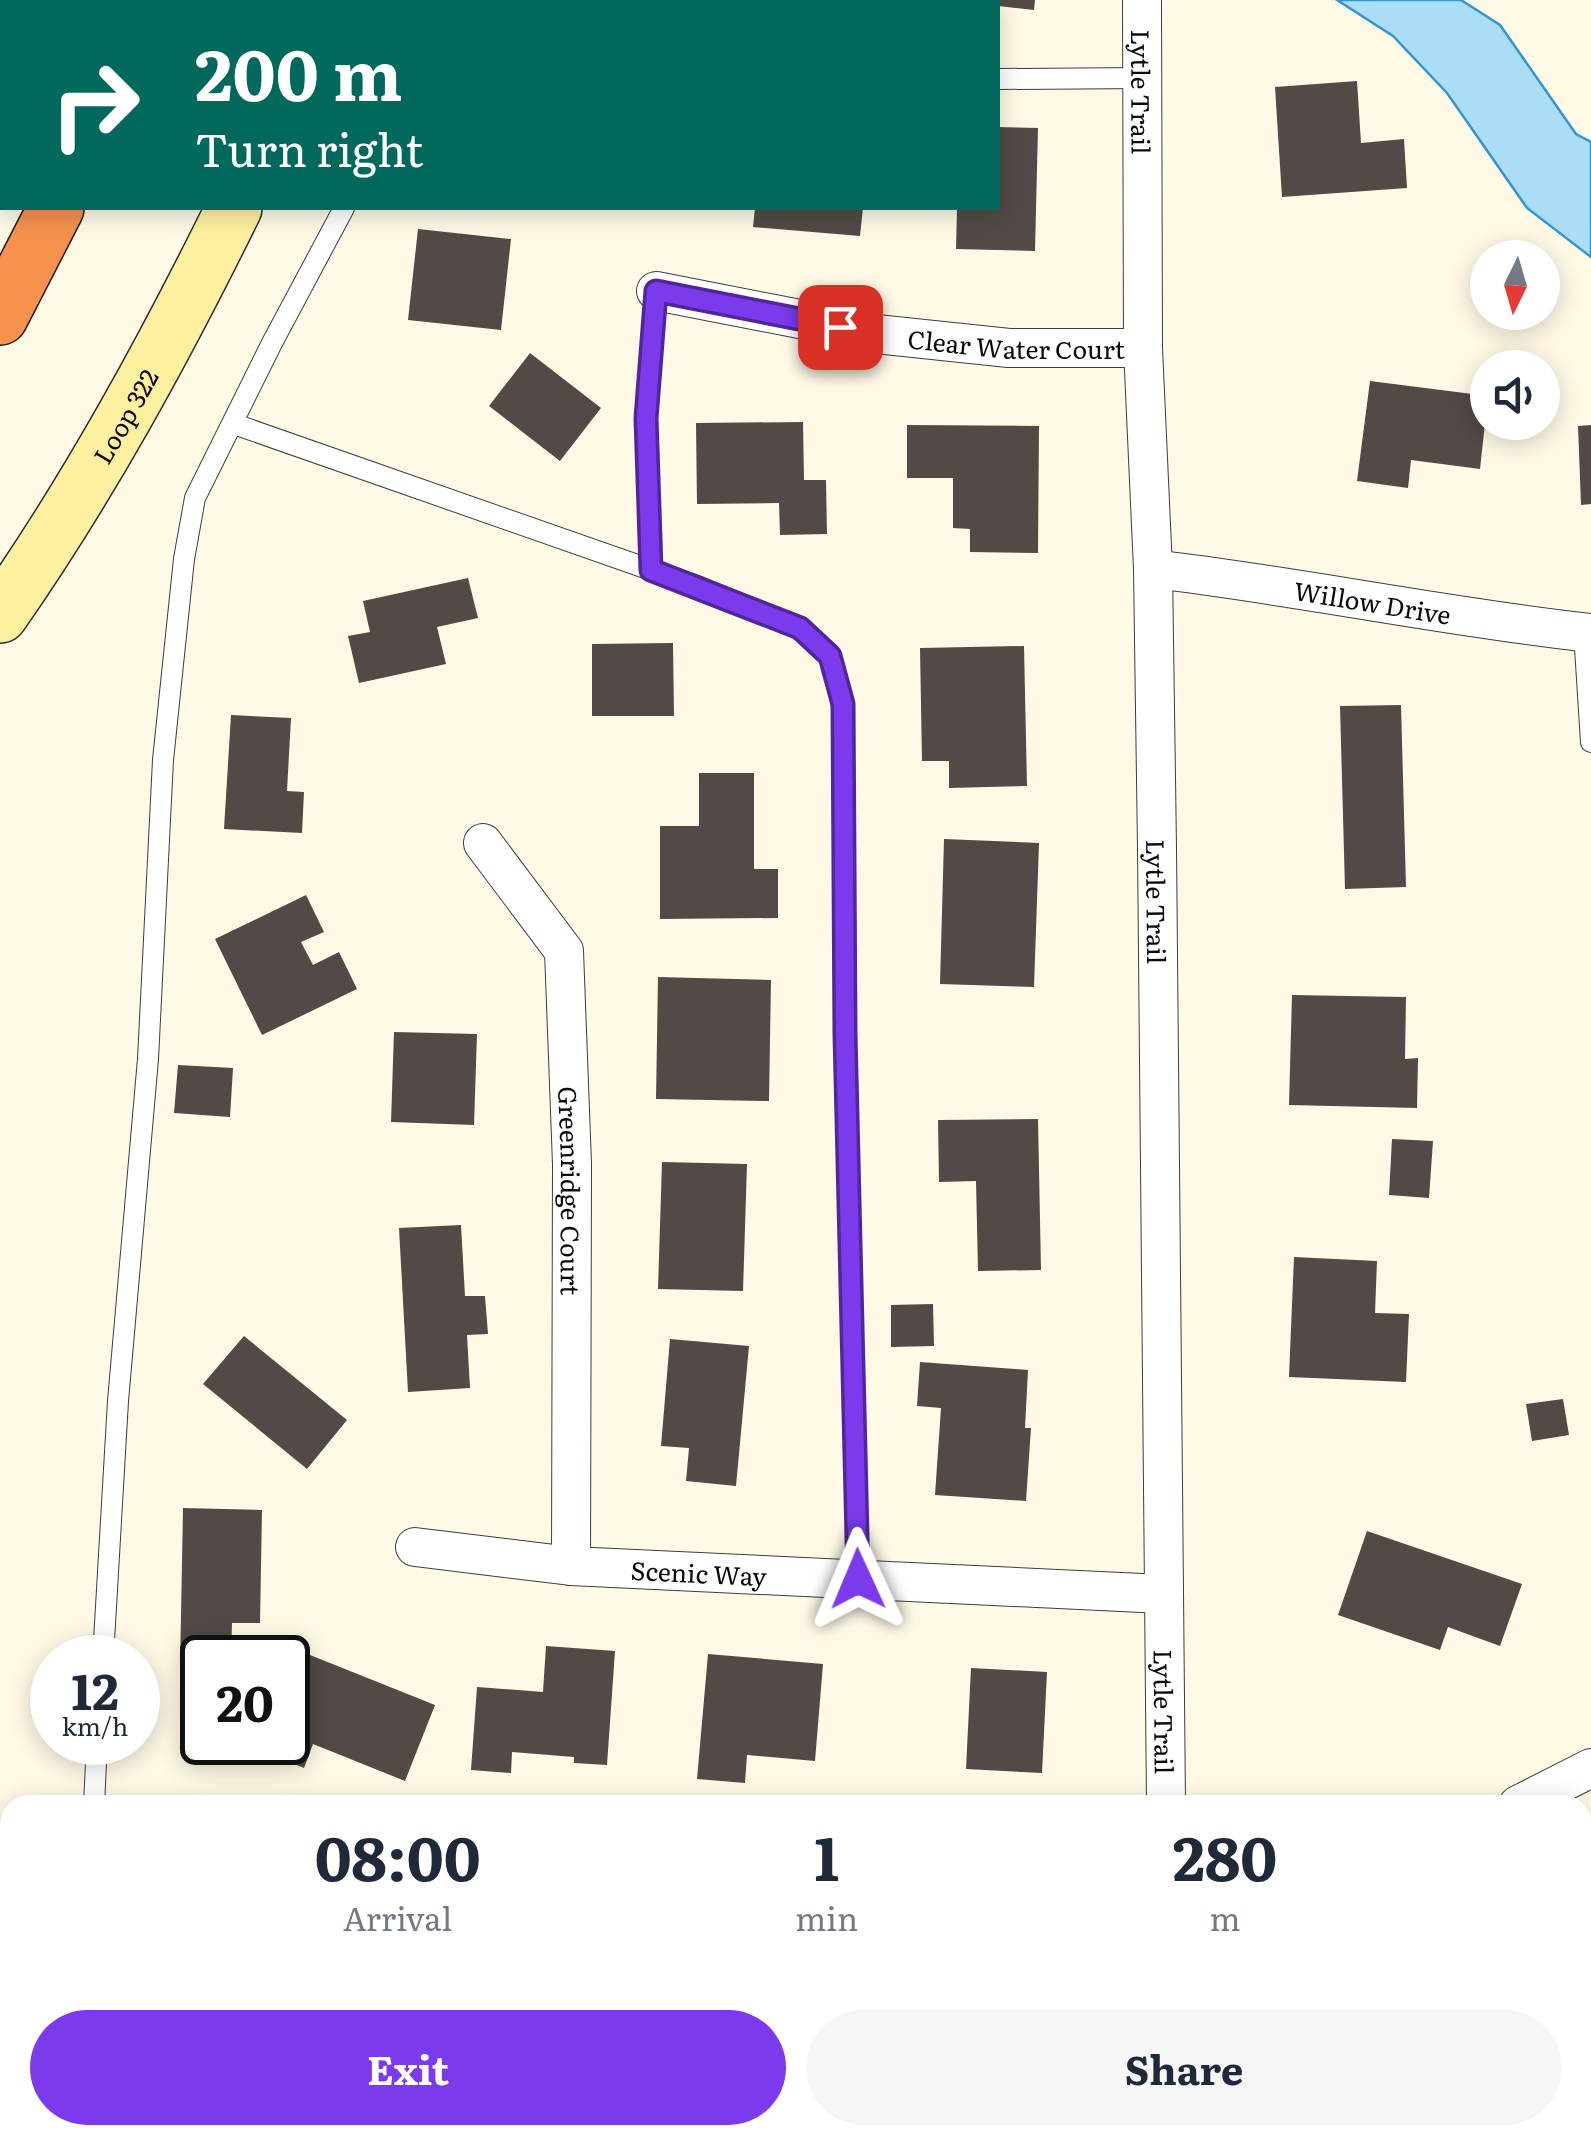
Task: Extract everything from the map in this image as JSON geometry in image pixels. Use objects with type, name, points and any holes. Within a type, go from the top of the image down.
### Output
[{"type":"highway","points":[[0,316],[55,210]]},
{"type":"main road","name":"Loop 322","points":[[0,615],[55,536],[178,321],[233,210]]},
{"type":"street","name":"Lytle Trail","points":[[1142,0],[1143,348],[1153,569],[1166,1795]]},
{"type":"street","name":"Clear Water Court","points":[[656,291],[876,334],[1009,348],[1143,348]]},
{"type":"street","name":"Willow Drive","points":[[1153,569],[1237,578],[1587,632]]},
{"type":"street","name":"Greenridge Court","points":[[483,844],[564,951],[572,1164],[571,1566]]},
{"type":"street","name":"Scenic Way","points":[[415,1548],[571,1566],[1163,1594]]},
{"type":"street","points":[[1538,1795],[1591,1768]]},
{"type":"lane","points":[[1000,80],[1143,78]]},
{"type":"lane","points":[[103,1635],[118,1401],[148,1059],[163,760],[184,559],[196,498],[343,210]]},
{"type":"lane","points":[[651,570],[646,418],[656,291]]},
{"type":"lane","points":[[234,424],[651,570],[800,628],[830,656],[843,704],[858,1579]]},
{"type":"lane","points":[[1587,632],[1591,742]]},
{"type":"lane","points":[[95,1795],[97,1765]]},
{"type":"water","points":[[1337,0],[1461,0],[1500,25],[1576,134],[1591,142],[1591,257],[1527,208],[1447,93],[1393,36]]},
{"type":"building","points":[[1000,0],[1035,0],[1034,10],[1000,6]]},
{"type":"building","points":[[1357,81],[1361,143],[1404,139],[1407,188],[1282,197],[1275,87]]},
{"type":"building","points":[[1000,127],[1038,128],[1035,251],[956,249],[957,210],[1000,210]]},
{"type":"building","points":[[755,210],[863,210],[860,236],[753,227]]},
{"type":"building","points":[[418,229],[511,239],[501,330],[408,320]]},
{"type":"building","points":[[530,353],[601,408],[560,461],[489,406]]},
{"type":"building","points":[[1370,381],[1470,394],[1470,440],[1483,440],[1480,469],[1411,460],[1408,488],[1357,481]]},
{"type":"building","points":[[803,422],[804,480],[826,480],[827,534],[780,535],[779,503],[697,504],[696,423]]},
{"type":"building","points":[[907,425],[1039,426],[1038,553],[970,552],[970,529],[953,528],[953,478],[907,478]]},
{"type":"building","points":[[1591,425],[1591,504],[1581,505],[1578,426]]},
{"type":"building","points":[[468,578],[478,618],[437,627],[446,664],[359,683],[348,636],[370,632],[363,601]]},
{"type":"building","points":[[673,643],[674,716],[592,716],[592,644]]},
{"type":"building","points":[[1024,646],[1027,786],[949,788],[949,761],[922,761],[920,648]]},
{"type":"building","points":[[1401,705],[1406,887],[1345,889],[1340,706]]},
{"type":"building","points":[[231,715],[291,718],[287,791],[304,792],[302,833],[224,829]]},
{"type":"building","points":[[699,773],[754,773],[754,869],[778,869],[778,918],[660,919],[660,826],[699,826]]},
{"type":"building","points":[[944,839],[1039,843],[1034,987],[940,984]]},
{"type":"building","points":[[306,895],[324,932],[301,942],[313,965],[339,952],[357,989],[262,1035],[215,939]]},
{"type":"building","points":[[658,977],[771,980],[769,1101],[656,1099]]},
{"type":"building","points":[[1292,995],[1406,997],[1405,1059],[1418,1058],[1417,1108],[1289,1105]]},
{"type":"building","points":[[394,1032],[477,1034],[474,1125],[391,1122]]},
{"type":"building","points":[[178,1065],[233,1068],[230,1117],[174,1113]]},
{"type":"building","points":[[1038,1119],[1041,1270],[978,1271],[976,1181],[939,1182],[938,1120]]},
{"type":"building","points":[[1392,1139],[1433,1141],[1429,1198],[1389,1195]]},
{"type":"building","points":[[662,1162],[747,1164],[743,1291],[658,1289]]},
{"type":"building","points":[[461,1225],[465,1296],[485,1296],[488,1334],[467,1335],[470,1388],[408,1392],[399,1228]]},
{"type":"building","points":[[1294,1257],[1377,1261],[1375,1313],[1409,1314],[1406,1382],[1289,1377]]},
{"type":"building","points":[[933,1304],[934,1346],[891,1347],[891,1305]]},
{"type":"building","points":[[244,1336],[347,1420],[307,1469],[203,1384]]},
{"type":"building","points":[[670,1339],[749,1346],[736,1486],[686,1481],[689,1448],[661,1446]]},
{"type":"building","points":[[920,1362],[1028,1370],[1025,1428],[1031,1428],[1026,1501],[935,1495],[941,1408],[917,1406]]},
{"type":"building","points":[[1563,1399],[1569,1435],[1532,1441],[1526,1404]]},
{"type":"building","points":[[183,1508],[262,1510],[260,1623],[232,1623],[232,1635],[181,1635]]},
{"type":"building","points":[[1367,1531],[1522,1584],[1500,1646],[1448,1627],[1440,1650],[1338,1615]]},
{"type":"building","points":[[546,1646],[615,1651],[607,1765],[574,1763],[574,1757],[512,1752],[511,1773],[471,1770],[477,1687],[543,1692]]},
{"type":"building","points":[[708,1654],[823,1664],[815,1761],[747,1755],[745,1783],[697,1779]]},
{"type":"building","points":[[310,1655],[435,1705],[405,1781],[313,1744],[310,1752]]},
{"type":"building","points":[[971,1668],[1047,1672],[1042,1773],[966,1769]]},
{"type":"route","points":[[840,327],[656,291],[646,418],[651,570],[800,628],[830,656],[843,704],[845,1034],[858,1579]]}]
